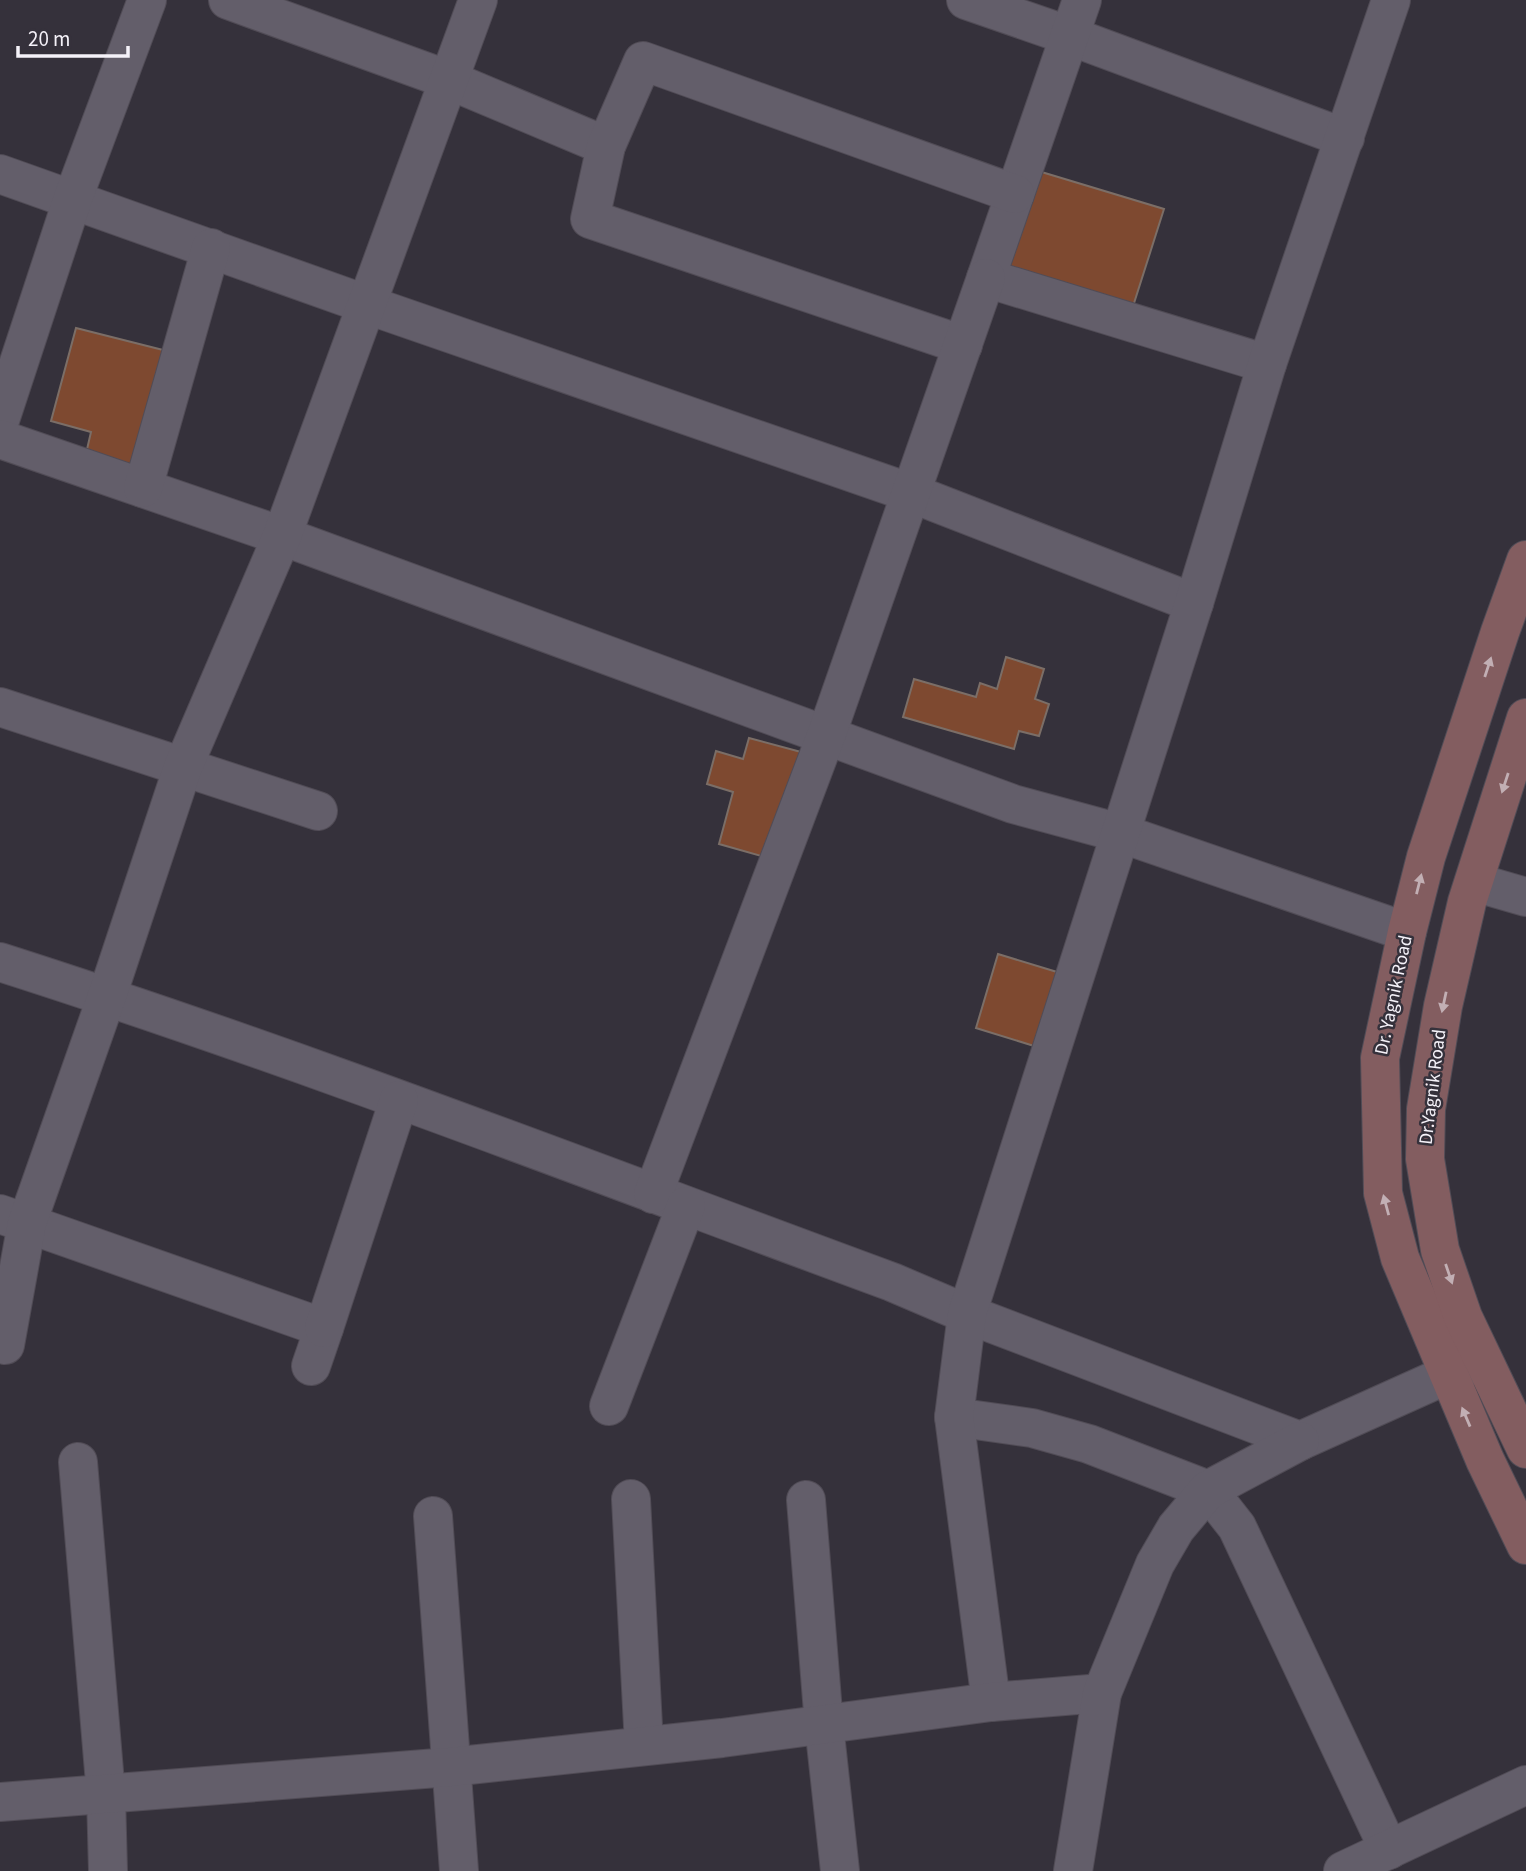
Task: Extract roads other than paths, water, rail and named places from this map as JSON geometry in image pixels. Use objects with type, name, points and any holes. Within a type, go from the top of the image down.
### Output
[{"type":"street","points":[[0,420],[73,198],[147,0]]},
{"type":"street","points":[[228,0],[449,80],[606,146]]},
{"type":"street","points":[[5,1345],[13,1219],[107,996],[183,767],[282,536],[478,0]]},
{"type":"street","points":[[965,0],[1345,138]]},
{"type":"street","points":[[609,1406],[669,1200],[826,736],[1082,0]]},
{"type":"street","points":[[991,1702],[954,1417],[967,1314],[1194,603],[1267,365],[1391,0]]},
{"type":"street","points":[[963,345],[590,219],[606,146],[643,61],[1015,194]]},
{"type":"street","points":[[0,174],[911,494],[1194,603]]},
{"type":"street","points":[[144,488],[211,248]]},
{"type":"street","points":[[986,278],[1267,365]]},
{"type":"street","points":[[0,439],[282,536],[1013,804],[1120,833],[1407,932]]},
{"type":"street","name":"Dr. Yagnik Road","points":[[1526,560],[1426,857],[1380,1058],[1383,1193],[1400,1258],[1485,1460],[1526,1545]]},
{"type":"street","points":[[0,706],[318,811]]},
{"type":"street","name":"Dr.Yagnik Road","points":[[1524,727],[1474,882],[1443,1006],[1426,1109],[1425,1158],[1440,1250],[1463,1317],[1525,1446]]},
{"type":"street","points":[[1474,882],[1526,897]]},
{"type":"street","points":[[0,962],[107,996],[399,1100],[892,1282],[967,1314],[1300,1441]]},
{"type":"street","points":[[311,1366],[399,1100]]},
{"type":"street","points":[[13,1219],[324,1328]]},
{"type":"street","points":[[1073,1871],[1102,1693],[1155,1564],[1176,1528],[1208,1490],[1300,1441],[1483,1359]]},
{"type":"street","points":[[954,1417],[1032,1428],[1089,1444],[1208,1490],[1237,1527],[1389,1850]]},
{"type":"street","points":[[1485,1460],[1525,1446]]},
{"type":"street","points":[[78,1462],[106,1795],[108,1871]]},
{"type":"street","points":[[631,1499],[644,1745]]},
{"type":"street","points":[[806,1500],[824,1726],[840,1871]]},
{"type":"street","points":[[433,1516],[458,1871]]},
{"type":"street","points":[[0,1801],[450,1767],[824,1726],[991,1702],[1102,1693]]},
{"type":"street","points":[[1343,1871],[1526,1785]]}]
